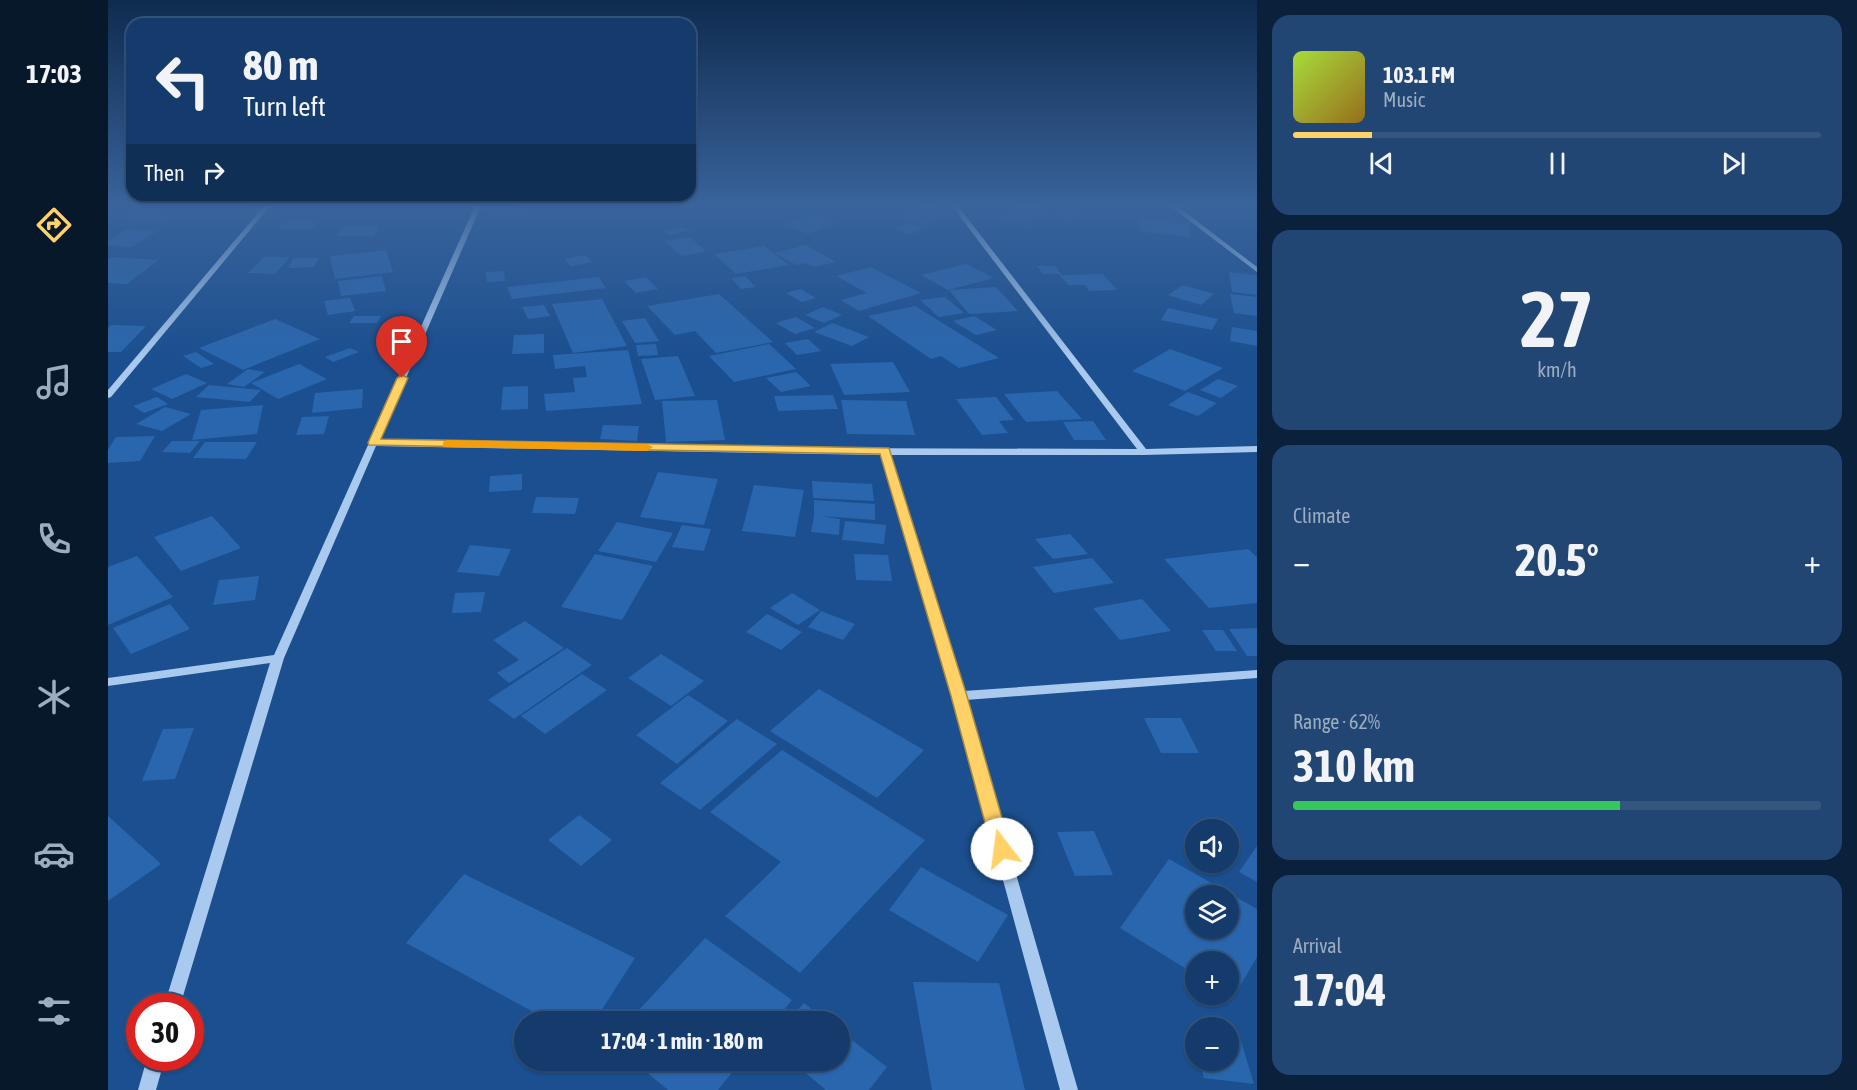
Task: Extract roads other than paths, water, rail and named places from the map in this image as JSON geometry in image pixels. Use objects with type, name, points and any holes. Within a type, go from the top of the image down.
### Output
[{"type":"street","points":[[108,395],[224,257]]},
{"type":"street","points":[[176,993],[278,658],[456,257]]},
{"type":"street","points":[[995,257],[1144,452]]},
{"type":"street","points":[[1240,257],[1257,270]]},
{"type":"street","points":[[374,443],[885,451],[1144,452],[1257,449]]},
{"type":"street","points":[[885,451],[959,696],[1069,1090]]},
{"type":"street","points":[[108,682],[278,658]]},
{"type":"street","points":[[959,696],[1257,674]]},
{"type":"street","points":[[147,1090],[152,1071]]}]
